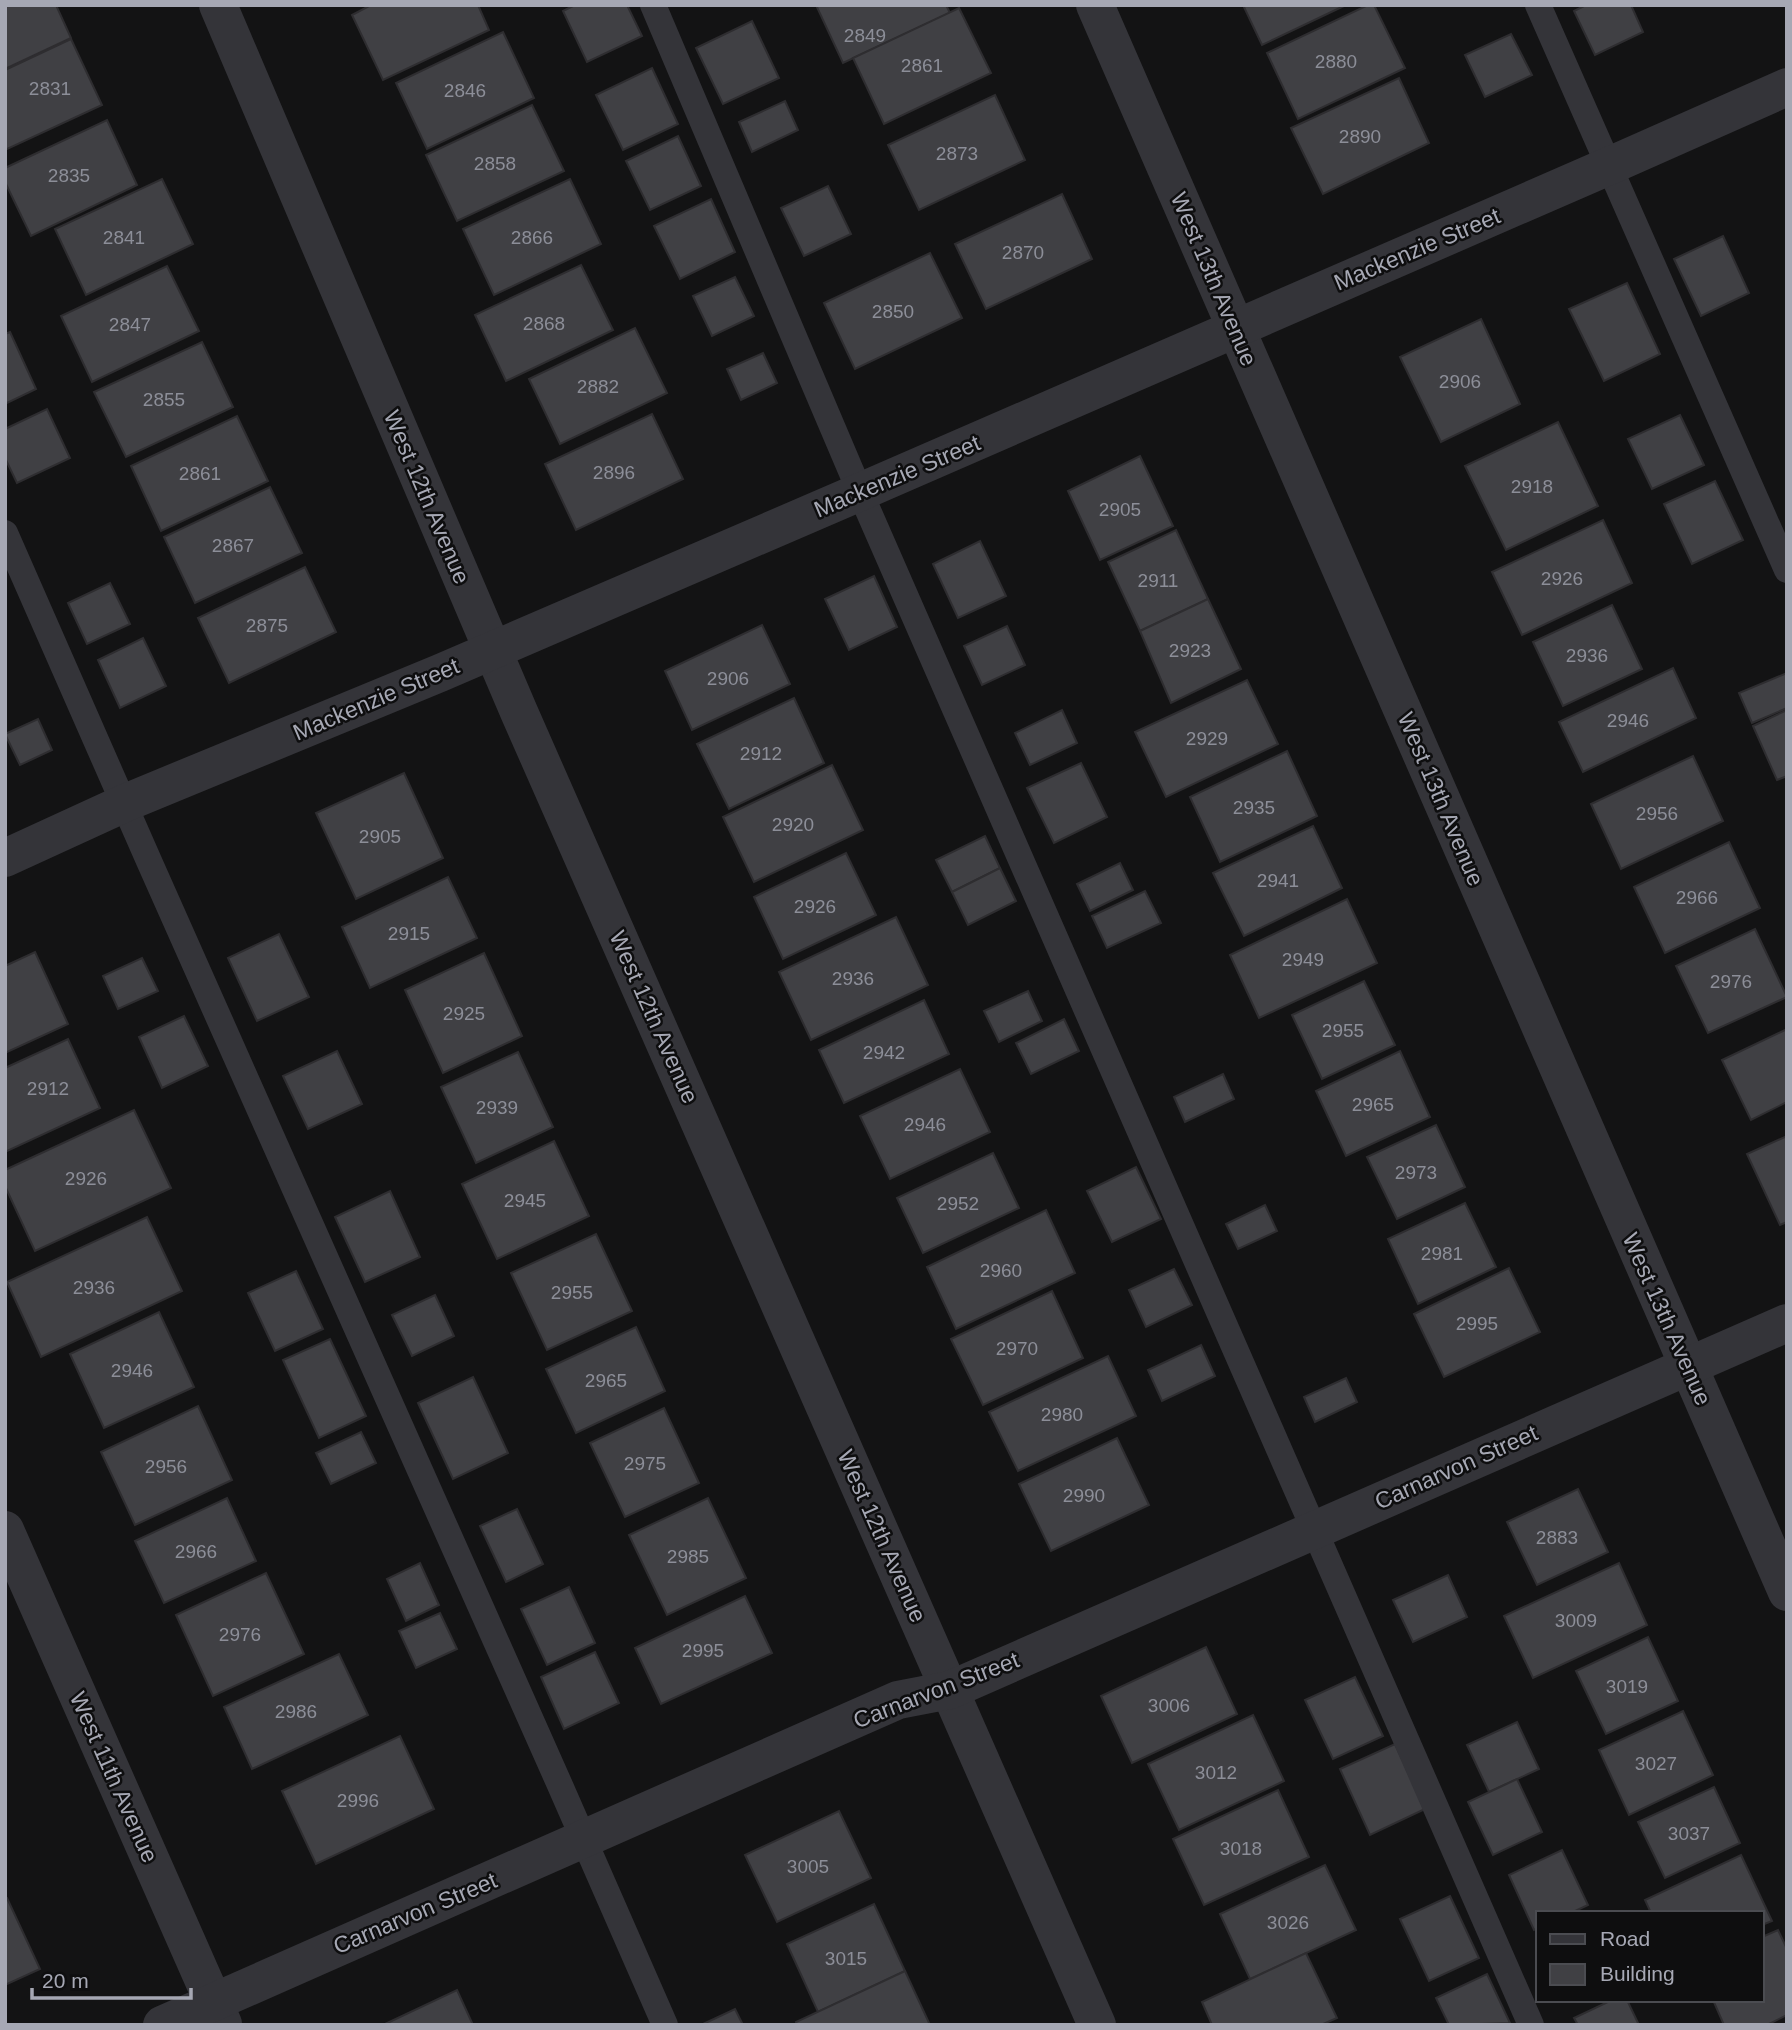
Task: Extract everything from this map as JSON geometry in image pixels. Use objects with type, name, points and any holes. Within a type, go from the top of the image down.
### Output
[{"type":"street","name":"West 12th Avenue","points":[[218,5],[492,650],[1097,2025]]},
{"type":"street","name":"West 13th Avenue","points":[[1095,5],[1787,1592]]},
{"type":"street","name":"Mackenzie Street","points":[[5,858],[125,803],[492,650],[860,492],[1787,87]]},
{"type":"street","name":"Carnarvon Street","points":[[162,2025],[218,2013],[584,1840],[898,1700],[950,1690],[1787,1323]]},
{"type":"street","name":"West 11th Avenue","points":[[5,1530],[218,2013]]},
{"type":"lane","points":[[653,5],[860,492],[1531,2025]]},
{"type":"lane","points":[[1538,5],[1787,570]]},
{"type":"lane","points":[[5,533],[664,2025]]},
{"type":"building","points":[[5,5],[56,5],[71,38],[5,69]]},
{"type":"building","points":[[371,5],[478,5],[489,30],[383,80],[352,15]]},
{"type":"building","points":[[575,5],[627,5],[642,36],[587,62],[563,11]]},
{"type":"building","points":[[816,5],[946,5],[950,13],[843,63]]},
{"type":"building","points":[[1243,5],[1346,5],[1262,45]]},
{"type":"building","points":[[1368,5],[1374,5],[1405,68],[1298,119],[1267,53]]},
{"type":"building","points":[[1586,5],[1631,5],[1643,32],[1595,55],[1574,11]]},
{"type":"building","points":[[959,8],[991,73],[884,124],[853,58]]},
{"type":"building","points":[[752,21],[779,78],[723,104],[696,48]]},
{"type":"building","points":[[503,32],[534,98],[427,149],[396,83]]},
{"type":"building","points":[[1511,34],[1532,75],[1485,97],[1465,55]]},
{"type":"building","points":[[71,39],[102,105],[5,150],[5,70]]},
{"type":"building","points":[[652,68],[678,124],[623,150],[596,95]]},
{"type":"building","points":[[1399,78],[1429,143],[1323,194],[1291,128]]},
{"type":"building","points":[[995,95],[1025,160],[919,210],[888,145]]},
{"type":"building","points":[[785,101],[798,130],[752,152],[739,122]]},
{"type":"building","points":[[532,105],[564,171],[457,221],[426,155]]},
{"type":"building","points":[[107,120],[137,185],[31,236],[5,182],[5,168]]},
{"type":"building","points":[[678,136],[701,186],[650,210],[626,161]]},
{"type":"building","points":[[162,179],[193,244],[86,295],[55,229]]},
{"type":"building","points":[[570,179],[601,244],[494,295],[463,229]]},
{"type":"building","points":[[828,186],[851,234],[804,256],[781,208]]},
{"type":"building","points":[[1062,194],[1092,259],[986,309],[955,244]]},
{"type":"building","points":[[711,199],[735,252],[680,279],[654,226]]},
{"type":"building","points":[[1723,236],[1749,293],[1701,316],[1674,259]]},
{"type":"building","points":[[930,253],[962,318],[855,369],[824,303]]},
{"type":"building","points":[[581,265],[613,330],[506,381],[475,315]]},
{"type":"building","points":[[167,266],[199,331],[92,382],[61,316]]},
{"type":"building","points":[[735,277],[754,316],[712,336],[693,296]]},
{"type":"building","points":[[1627,283],[1660,354],[1604,381],[1569,309]]},
{"type":"building","points":[[1481,319],[1520,404],[1441,442],[1400,357]]},
{"type":"building","points":[[635,328],[667,393],[560,444],[529,379]]},
{"type":"building","points":[[10,332],[36,389],[5,404],[5,334]]},
{"type":"building","points":[[202,342],[233,407],[126,457],[94,392]]},
{"type":"building","points":[[763,353],[777,383],[741,400],[727,369]]},
{"type":"building","points":[[47,409],[70,458],[17,483],[5,458],[5,429]]},
{"type":"building","points":[[652,414],[683,479],[576,530],[545,464]]},
{"type":"building","points":[[1680,415],[1704,465],[1652,489],[1628,439]]},
{"type":"building","points":[[237,416],[268,481],[161,531],[131,466]]},
{"type":"building","points":[[1558,422],[1598,506],[1506,550],[1465,466]]},
{"type":"building","points":[[1140,456],[1173,526],[1100,560],[1068,491]]},
{"type":"building","points":[[1715,481],[1743,540],[1692,564],[1664,504]]},
{"type":"building","points":[[270,487],[302,553],[195,603],[164,537]]},
{"type":"building","points":[[1603,520],[1632,583],[1522,635],[1492,572]]},
{"type":"building","points":[[1176,530],[1208,599],[1140,631],[1108,562]]},
{"type":"building","points":[[980,541],[1006,596],[958,618],[933,564]]},
{"type":"building","points":[[305,567],[336,632],[229,683],[198,618]]},
{"type":"building","points":[[874,576],[897,627],[849,650],[825,599]]},
{"type":"building","points":[[110,583],[130,624],[87,644],[68,603]]},
{"type":"building","points":[[1208,599],[1241,669],[1171,703],[1140,631]]},
{"type":"building","points":[[1612,605],[1642,669],[1563,706],[1533,642]]},
{"type":"building","points":[[762,625],[790,684],[692,730],[665,671]]},
{"type":"building","points":[[1007,626],[1025,665],[982,685],[964,646]]},
{"type":"building","points":[[143,638],[166,686],[120,708],[98,660]]},
{"type":"building","points":[[1673,668],[1696,718],[1583,772],[1559,722]]},
{"type":"building","points":[[1787,673],[1787,708],[1752,723],[1739,693]]},
{"type":"building","points":[[1247,680],[1278,744],[1166,797],[1135,732]]},
{"type":"building","points":[[794,698],[824,763],[729,809],[697,744]]},
{"type":"building","points":[[1062,710],[1077,743],[1030,765],[1015,733]]},
{"type":"building","points":[[1787,710],[1787,776],[1777,780],[1753,726]]},
{"type":"building","points":[[38,719],[52,750],[20,765],[5,734]]},
{"type":"building","points":[[1287,751],[1317,816],[1220,862],[1190,797]]},
{"type":"building","points":[[1693,756],[1723,821],[1621,869],[1591,804]]},
{"type":"building","points":[[1081,763],[1107,817],[1054,843],[1027,788]]},
{"type":"building","points":[[832,765],[863,830],[754,882],[723,817]]},
{"type":"building","points":[[404,773],[443,858],[356,899],[316,813]]},
{"type":"building","points":[[1313,826],[1342,888],[1244,936],[1213,873]]},
{"type":"building","points":[[985,836],[1000,868],[952,892],[936,860]]},
{"type":"building","points":[[1729,842],[1760,908],[1665,953],[1634,887]]},
{"type":"building","points":[[846,853],[876,915],[783,959],[754,897]]},
{"type":"building","points":[[1120,863],[1133,890],[1090,911],[1077,884]]},
{"type":"building","points":[[1000,868],[1016,901],[968,925],[952,892]]},
{"type":"building","points":[[448,877],[477,938],[370,988],[342,927]]},
{"type":"building","points":[[1145,891],[1161,923],[1107,948],[1092,916]]},
{"type":"building","points":[[1347,899],[1377,963],[1259,1018],[1230,955]]},
{"type":"building","points":[[896,917],[928,985],[811,1040],[779,972]]},
{"type":"building","points":[[1755,929],[1787,997],[1708,1033],[1676,966]]},
{"type":"building","points":[[279,934],[309,997],[257,1021],[228,958]]},
{"type":"building","points":[[35,952],[68,1024],[5,1053],[5,966]]},
{"type":"building","points":[[484,953],[522,1036],[443,1073],[405,990]]},
{"type":"building","points":[[142,958],[158,991],[118,1009],[103,976]]},
{"type":"building","points":[[1364,981],[1395,1045],[1322,1079],[1292,1015]]},
{"type":"building","points":[[1028,991],[1042,1021],[999,1042],[984,1011]]},
{"type":"building","points":[[924,1000],[949,1054],[844,1103],[819,1050]]},
{"type":"building","points":[[184,1016],[208,1066],[162,1088],[139,1037]]},
{"type":"building","points":[[1064,1019],[1079,1051],[1031,1074],[1016,1043]]},
{"type":"building","points":[[1787,1029],[1787,1102],[1751,1120],[1722,1060]]},
{"type":"building","points":[[68,1039],[100,1108],[5,1152],[5,1068]]},
{"type":"building","points":[[337,1051],[362,1104],[308,1129],[283,1076]]},
{"type":"building","points":[[1400,1051],[1430,1117],[1346,1156],[1316,1091]]},
{"type":"building","points":[[518,1052],[553,1127],[476,1163],[441,1087]]},
{"type":"building","points":[[960,1069],[990,1132],[890,1179],[860,1116]]},
{"type":"building","points":[[1223,1074],[1234,1099],[1185,1122],[1174,1097]]},
{"type":"building","points":[[134,1110],[171,1188],[35,1251],[5,1186],[5,1170]]},
{"type":"building","points":[[1436,1125],[1465,1187],[1397,1219],[1367,1157]]},
{"type":"building","points":[[1787,1136],[1787,1222],[1780,1225],[1747,1154]]},
{"type":"building","points":[[554,1141],[589,1216],[497,1259],[462,1184]]},
{"type":"building","points":[[993,1153],[1019,1208],[923,1253],[897,1198]]},
{"type":"building","points":[[1136,1167],[1161,1219],[1112,1242],[1087,1191]]},
{"type":"building","points":[[390,1191],[420,1257],[365,1282],[335,1217]]},
{"type":"building","points":[[1465,1203],[1496,1267],[1418,1304],[1388,1239]]},
{"type":"building","points":[[1265,1205],[1277,1231],[1238,1249],[1226,1224]]},
{"type":"building","points":[[1046,1210],[1075,1273],[956,1329],[927,1267]]},
{"type":"building","points":[[147,1217],[182,1291],[41,1357],[7,1282]]},
{"type":"building","points":[[596,1234],[632,1311],[547,1350],[511,1273]]},
{"type":"building","points":[[1509,1268],[1540,1332],[1444,1377],[1414,1314]]},
{"type":"building","points":[[1174,1269],[1192,1305],[1146,1327],[1129,1290]]},
{"type":"building","points":[[296,1271],[323,1329],[275,1351],[248,1293]]},
{"type":"building","points":[[1052,1291],[1083,1358],[983,1405],[951,1339]]},
{"type":"building","points":[[435,1295],[454,1336],[412,1356],[392,1315]]},
{"type":"building","points":[[159,1312],[194,1387],[104,1428],[70,1354]]},
{"type":"building","points":[[636,1327],[665,1391],[576,1433],[546,1369]]},
{"type":"building","points":[[330,1339],[366,1416],[319,1438],[283,1360]]},
{"type":"building","points":[[1201,1345],[1215,1376],[1162,1401],[1148,1370]]},
{"type":"building","points":[[1108,1356],[1136,1416],[1018,1471],[989,1412]]},
{"type":"building","points":[[473,1377],[508,1453],[453,1479],[418,1403]]},
{"type":"building","points":[[1346,1378],[1357,1402],[1315,1422],[1304,1397]]},
{"type":"building","points":[[198,1406],[232,1480],[135,1525],[101,1452]]},
{"type":"building","points":[[664,1408],[699,1483],[625,1517],[590,1443]]},
{"type":"building","points":[[361,1432],[376,1463],[331,1484],[316,1453]]},
{"type":"building","points":[[1117,1438],[1149,1505],[1051,1551],[1019,1484]]},
{"type":"building","points":[[1578,1489],[1608,1552],[1537,1585],[1507,1522]]},
{"type":"building","points":[[227,1498],[256,1561],[164,1603],[135,1541]]},
{"type":"building","points":[[708,1498],[746,1578],[667,1615],[629,1535]]},
{"type":"building","points":[[517,1509],[543,1564],[506,1582],[480,1526]]},
{"type":"building","points":[[420,1563],[439,1605],[406,1621],[387,1579]]},
{"type":"building","points":[[1619,1563],[1647,1625],[1533,1678],[1504,1616]]},
{"type":"building","points":[[266,1573],[304,1654],[213,1696],[176,1615]]},
{"type":"building","points":[[1448,1575],[1467,1617],[1413,1642],[1393,1600]]},
{"type":"building","points":[[569,1587],[595,1643],[547,1665],[521,1609]]},
{"type":"building","points":[[745,1596],[772,1653],[661,1704],[635,1648]]},
{"type":"building","points":[[440,1613],[457,1649],[416,1668],[399,1631]]},
{"type":"building","points":[[1648,1637],[1678,1701],[1606,1734],[1576,1671]]},
{"type":"building","points":[[1206,1647],[1237,1714],[1132,1763],[1101,1696]]},
{"type":"building","points":[[595,1652],[619,1703],[564,1729],[541,1677]]},
{"type":"building","points":[[339,1654],[368,1715],[252,1769],[224,1707]]},
{"type":"building","points":[[1355,1677],[1383,1736],[1333,1759],[1305,1700]]},
{"type":"building","points":[[1683,1711],[1713,1775],[1629,1815],[1599,1750]]},
{"type":"building","points":[[1253,1715],[1284,1781],[1179,1830],[1148,1764]]},
{"type":"building","points":[[1517,1722],[1539,1769],[1489,1792],[1467,1745]]},
{"type":"building","points":[[400,1736],[434,1809],[316,1864],[282,1791]]},
{"type":"building","points":[[1395,1744],[1425,1809],[1370,1835],[1340,1769]]},
{"type":"building","points":[[1517,1779],[1542,1832],[1493,1855],[1468,1802]]},
{"type":"building","points":[[1714,1787],[1740,1843],[1665,1878],[1638,1822]]},
{"type":"building","points":[[1278,1790],[1309,1857],[1204,1905],[1173,1839]]},
{"type":"building","points":[[839,1811],[871,1878],[777,1922],[745,1855]]},
{"type":"building","points":[[1562,1850],[1588,1905],[1575,1911],[1536,1911],[1534,1930],[1509,1875]]},
{"type":"building","points":[[1741,1855],[1772,1921],[1764,1924],[1764,1911],[1650,1911],[1645,1900]]},
{"type":"building","points":[[1325,1865],[1356,1930],[1250,1979],[1220,1914]]},
{"type":"building","points":[[1450,1896],[1479,1958],[1429,1981],[1400,1919]]},
{"type":"building","points":[[7,1898],[40,1969],[5,1985],[5,1899]]},
{"type":"building","points":[[874,1904],[905,1971],[818,2012],[787,1944]]},
{"type":"building","points":[[1778,1930],[1787,1949],[1787,2015],[1767,2025],[1724,2025],[1714,2002],[1764,2002],[1764,1936]]},
{"type":"building","points":[[1306,1953],[1337,2018],[1321,2025],[1212,2025],[1202,2002]]},
{"type":"building","points":[[905,1971],[930,2025],[797,2025],[796,2022]]},
{"type":"building","points":[[1487,1974],[1510,2023],[1449,2025],[1436,1998]]},
{"type":"building","points":[[457,1990],[473,2025],[383,2025]]},
{"type":"building","points":[[1608,2002],[1628,2002],[1639,2025],[1578,2025],[1574,2018]]},
{"type":"building","points":[[735,2009],[743,2025],[701,2025]]}]
